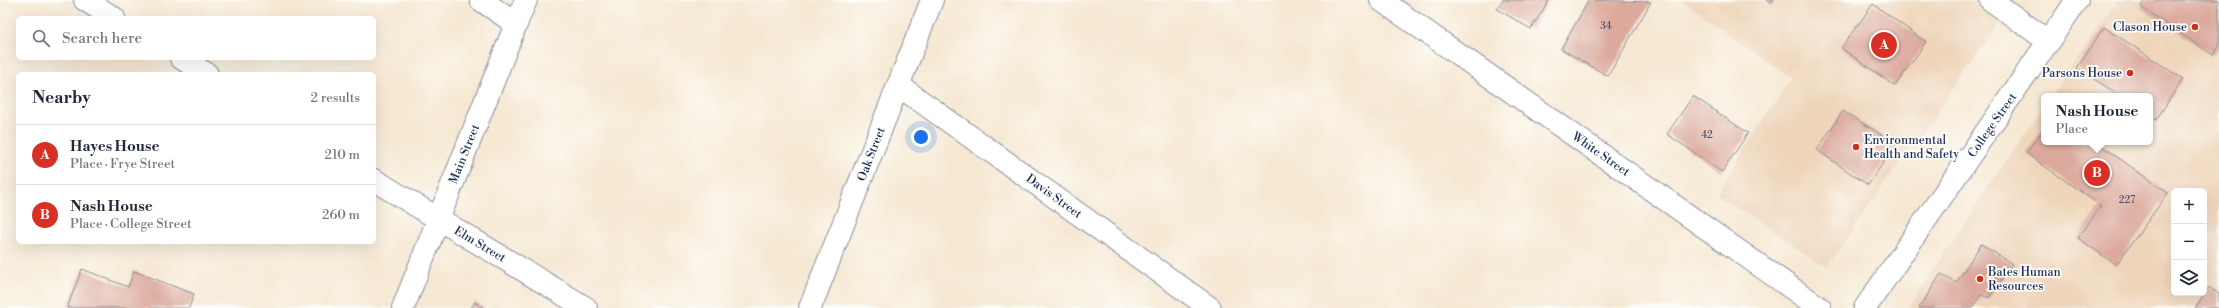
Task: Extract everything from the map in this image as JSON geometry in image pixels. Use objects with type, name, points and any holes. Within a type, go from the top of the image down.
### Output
[{"type":"main road","points":[[85,0],[111,16]]},
{"type":"main road","points":[[481,0],[516,24]]},
{"type":"main road","name":"Main Street","points":[[402,308],[526,0]]},
{"type":"main road","name":"Oak Street","points":[[810,308],[932,0]]},
{"type":"main road","name":"White Street","points":[[1381,0],[1820,308]]},
{"type":"main road","points":[[1991,0],[2049,42]]},
{"type":"main road","name":"College Street","points":[[1865,308],[2077,0]]},
{"type":"main road","points":[[184,60],[204,72]]},
{"type":"main road","name":"Davis Street","points":[[898,85],[1210,308]]},
{"type":"main road","name":"Elm Street","points":[[376,181],[586,308]]},
{"type":"shaded area","points":[[1682,0],[2016,0],[1827,267],[1716,194],[1791,78]]},
{"type":"shaded area","points":[[2118,0],[2219,0],[2219,308],[1908,308],[1955,236],[2041,110],[2041,145],[2153,145],[2153,93],[2053,93]]},
{"type":"building","points":[[1503,0],[1549,0],[1531,29],[1497,9]]},
{"type":"building","points":[[1589,0],[1651,2],[1608,76],[1561,49]]},
{"type":"building","points":[[1766,0],[1774,0],[1771,4]]},
{"type":"building","name":"Clason House","points":[[2145,0],[2219,0],[2219,47],[2213,55],[2141,7]]},
{"type":"building","points":[[1873,4],[1926,42],[1895,86],[1841,48]]},
{"type":"building","name":"Parsons House","points":[[2104,27],[2183,79],[2156,120],[2153,118],[2153,93],[2115,93],[2077,68]]},
{"type":"building","points":[[1693,96],[1748,133],[1722,172],[1667,134]]},
{"type":"building","name":"Environmental Health and Safety","points":[[1843,111],[1896,144],[1868,185],[1817,150]]},
{"type":"building","points":[[2041,132],[2041,145],[2100,145],[2168,193],[2116,265],[2078,238],[2101,206],[2026,153]]},
{"type":"building","name":"Bates Human Resources","points":[[1981,244],[2012,264],[1989,298],[1981,295],[1973,308],[1919,308],[1941,274],[1956,283]]},
{"type":"building","points":[[82,269],[128,287],[134,271],[194,294],[189,308],[67,308]]},
{"type":"building","points":[[2209,287],[2219,294],[2219,308],[2195,308],[2203,296],[2207,296],[2207,290]]},
{"type":"building","points":[[475,302],[484,308],[471,308]]},
{"type":"place","name":"Clason House","points":[[2195,27]]},
{"type":"place","name":"Hayes House","points":[[1884,45]]},
{"type":"place","name":"Parsons House","points":[[2130,73]]},
{"type":"place","name":"Environmental Health and Safety","points":[[1856,147]]},
{"type":"place","name":"Nash House","points":[[2097,173]]},
{"type":"place","name":"Bates Human Resources","points":[[1980,279]]}]
